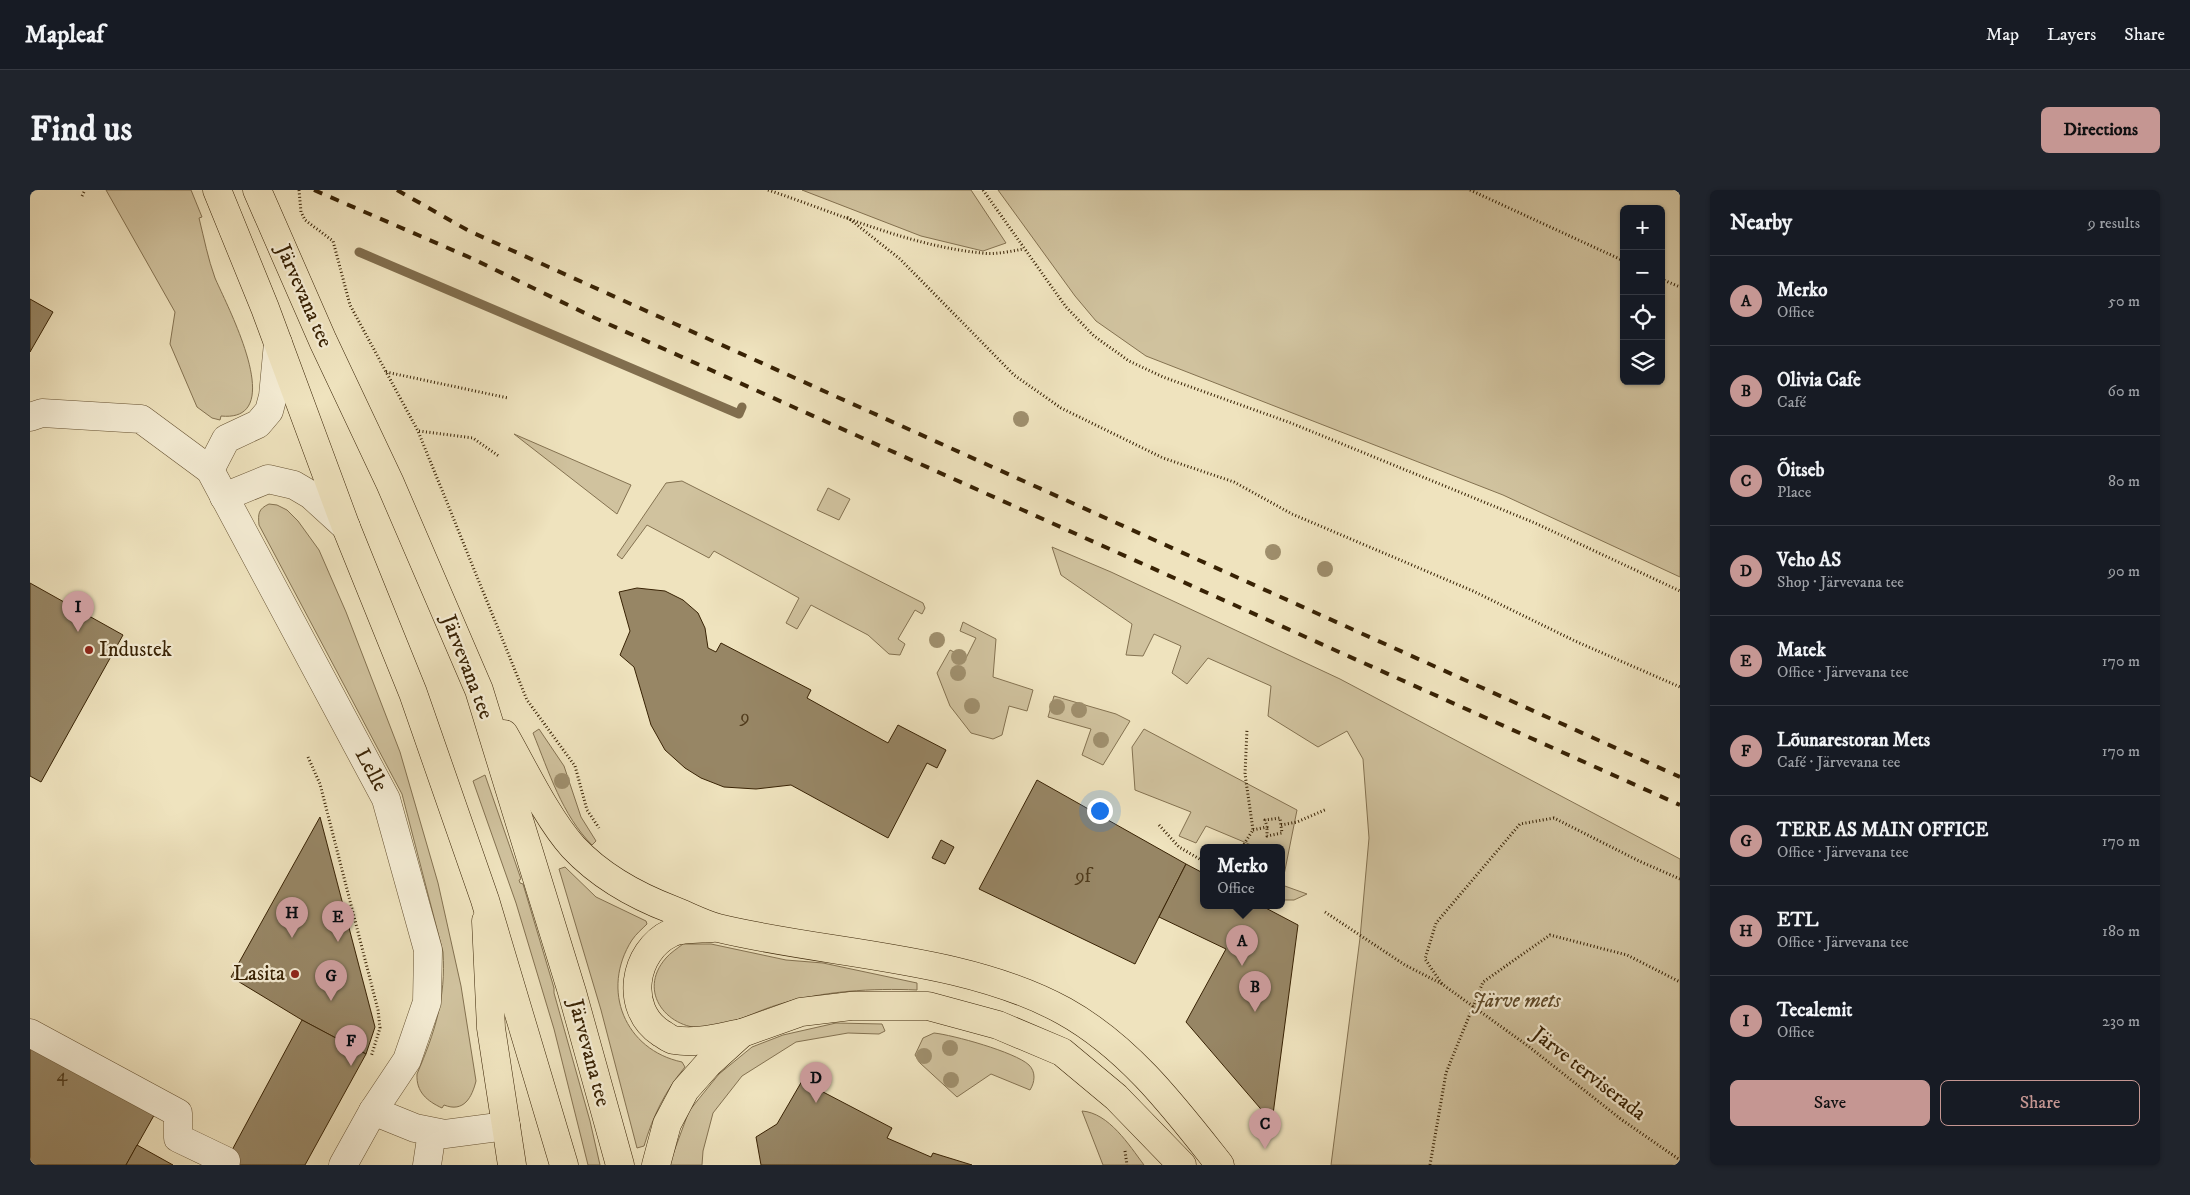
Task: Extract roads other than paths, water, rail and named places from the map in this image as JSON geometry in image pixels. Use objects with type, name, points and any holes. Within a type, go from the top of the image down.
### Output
[{"type":"main road","name":"Järvevana tee","points":[[216,190],[278,343],[346,528],[413,693],[485,900],[564,1165]]},
{"type":"main road","name":"Järvevana tee","points":[[257,190],[323,341],[390,483],[479,690],[572,992],[620,1165]]},
{"type":"main road","points":[[479,690],[543,804],[573,847],[605,875],[642,898],[716,928],[930,966],[1004,985],[1064,1011],[1112,1044],[1164,1095],[1220,1165]]},
{"type":"main road","points":[[485,900],[491,1028],[512,1165]]},
{"type":"main road","points":[[716,928],[672,932],[648,950],[637,976],[638,1001],[651,1027],[672,1040],[696,1042],[742,1033],[801,1012],[851,1006],[928,1006],[998,1025],[1062,1052],[1116,1097],[1182,1165]]},
{"type":"main road","points":[[656,1165],[667,1124],[685,1090],[708,1064],[742,1033]]},
{"type":"lane","points":[[210,470],[226,439],[258,424],[269,412],[273,396],[278,343]]},
{"type":"lane","name":"Lelle","points":[[30,417],[42,413],[142,419],[210,470],[323,678],[386,799],[428,950],[427,1002],[407,1060],[373,1111],[343,1165]]},
{"type":"lane","points":[[224,497],[268,479],[294,485],[311,495],[346,528]]},
{"type":"lane","points":[[30,1033],[178,1113],[178,1138],[226,1161]]},
{"type":"lane","points":[[373,1111],[415,1128],[445,1134],[506,1126]]},
{"type":"lane","points":[[428,1165],[432,1132]]},
{"type":"waterway","points":[[359,252],[739,414],[742,407]]},
{"type":"railway","points":[[314,190],[471,258],[595,318],[1680,805]]},
{"type":"railway","points":[[397,190],[469,231],[1680,777]]},
{"type":"place","name":"Tecalemit","points":[[78,632]]},
{"type":"place","name":"Industek","points":[[89,650]]},
{"type":"place","name":"ETL","points":[[292,938]]},
{"type":"place","name":"Matek","points":[[338,942]]},
{"type":"place","name":"Merko","points":[[1242,966]]},
{"type":"place","name":"Lasita","points":[[295,974]]},
{"type":"place","name":"TERE AS MAIN OFFICE","points":[[331,1001]]},
{"type":"place","name":"Olivia Cafe","points":[[1255,1012]]},
{"type":"place","name":"Lõunarestoran Mets","points":[[351,1066]]},
{"type":"place","name":"Veho AS","points":[[816,1103]]},
{"type":"place","name":"Õitseb","points":[[1265,1149]]},
{"type":"park label","name":"Järve mets","points":[[1516,1001]]}]
